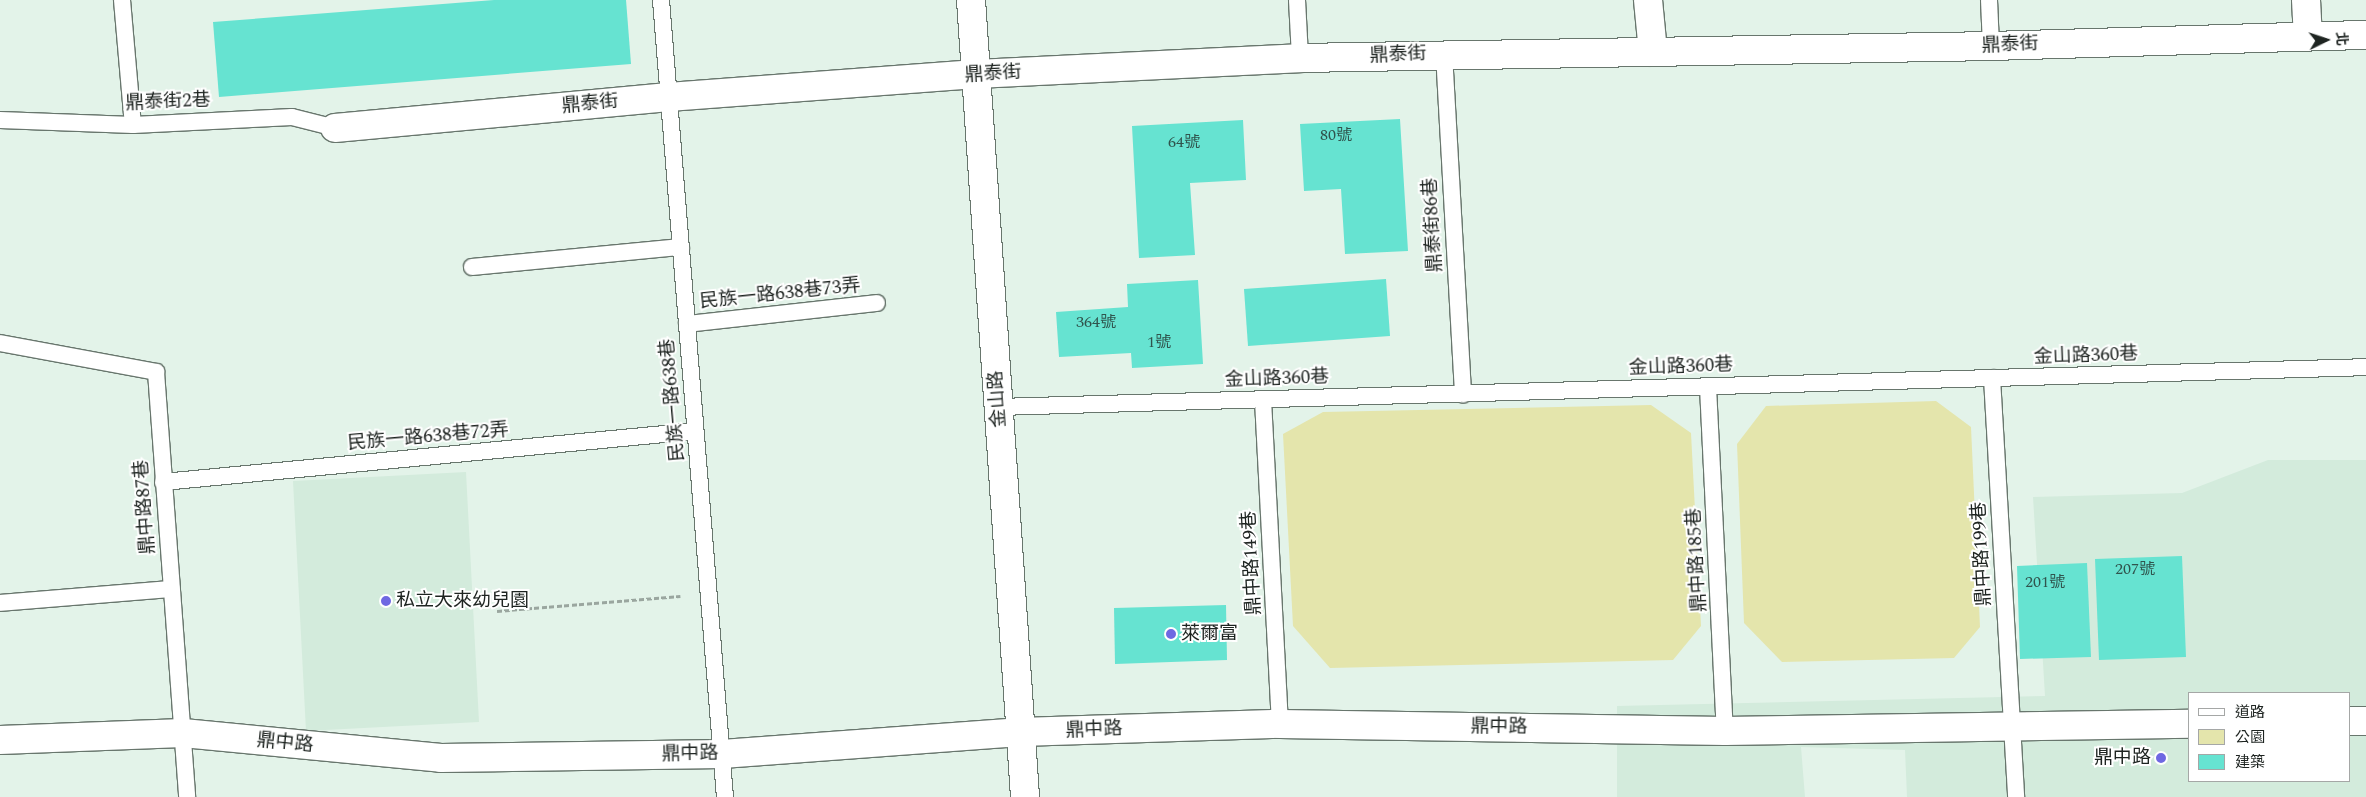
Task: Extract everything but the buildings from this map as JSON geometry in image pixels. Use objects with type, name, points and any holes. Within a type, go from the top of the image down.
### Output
[{"type":"street","name":"金山路","points":[[970,0],[1025,797]]},
{"type":"street","points":[[1648,0],[1653,52]]},
{"type":"street","points":[[2306,0],[2308,36]]},
{"type":"street","name":"鼎泰街","points":[[336,128],[669,97],[976,74],[1300,58],[1444,53],[1653,52],[1992,46],[2366,35]]},
{"type":"street","points":[[2351,721],[2366,721]]},
{"type":"street","name":"鼎中路","points":[[0,740],[183,733],[441,758],[722,754],[1020,732],[1280,724],[1725,731],[2188,724]]},
{"type":"lane","points":[[122,0],[133,125]]},
{"type":"lane","name":"民族一路638巷","points":[[661,0],[725,797]]},
{"type":"lane","points":[[1296,0],[1300,58]]},
{"type":"lane","points":[[1989,0],[1992,46]]},
{"type":"lane","name":"鼎泰街86巷","points":[[1444,53],[1462,394]]},
{"type":"lane","name":"鼎泰街2巷","points":[[0,120],[133,125],[292,117],[336,128]]},
{"type":"lane","points":[[472,267],[681,246]]},
{"type":"lane","name":"民族一路638巷73弄","points":[[687,324],[877,303]]},
{"type":"lane","name":"鼎中路87巷","points":[[0,343],[156,372],[187,797]]},
{"type":"lane","name":"金山路360巷","points":[[998,407],[2366,367]]},
{"type":"lane","name":"鼎中路199巷","points":[[1992,378],[2016,797]]},
{"type":"lane","name":"鼎中路185巷","points":[[1708,386],[1725,731]]},
{"type":"lane","name":"鼎中路149巷","points":[[1263,400],[1280,724]]},
{"type":"lane","name":"民族一路638巷72弄","points":[[163,482],[696,431]]},
{"type":"lane","points":[[0,603],[171,589]]},
{"type":"path","points":[[497,611],[709,593]]},
{"type":"shaded area","points":[[2268,460],[2366,460],[2366,797],[1907,797],[1905,750],[1801,747],[1805,797],[1617,797],[1617,706],[2045,696],[2033,497],[2182,493]]},
{"type":"shaded area","name":"私立大來幼兒園","points":[[466,472],[479,722],[306,731],[293,481]]},
{"type":"green space","points":[[1936,401],[1971,427],[1980,627],[1954,658],[1782,662],[1744,623],[1737,444],[1766,406]]},
{"type":"green space","points":[[1651,405],[1691,433],[1701,626],[1673,660],[1330,668],[1293,626],[1283,434],[1323,412]]},
{"type":"place","name":"私立大來幼兒園","points":[[386,601]]},
{"type":"place","name":"萊爾富","points":[[1171,634]]},
{"type":"place","name":"鼎中路","points":[[2161,758]]}]
